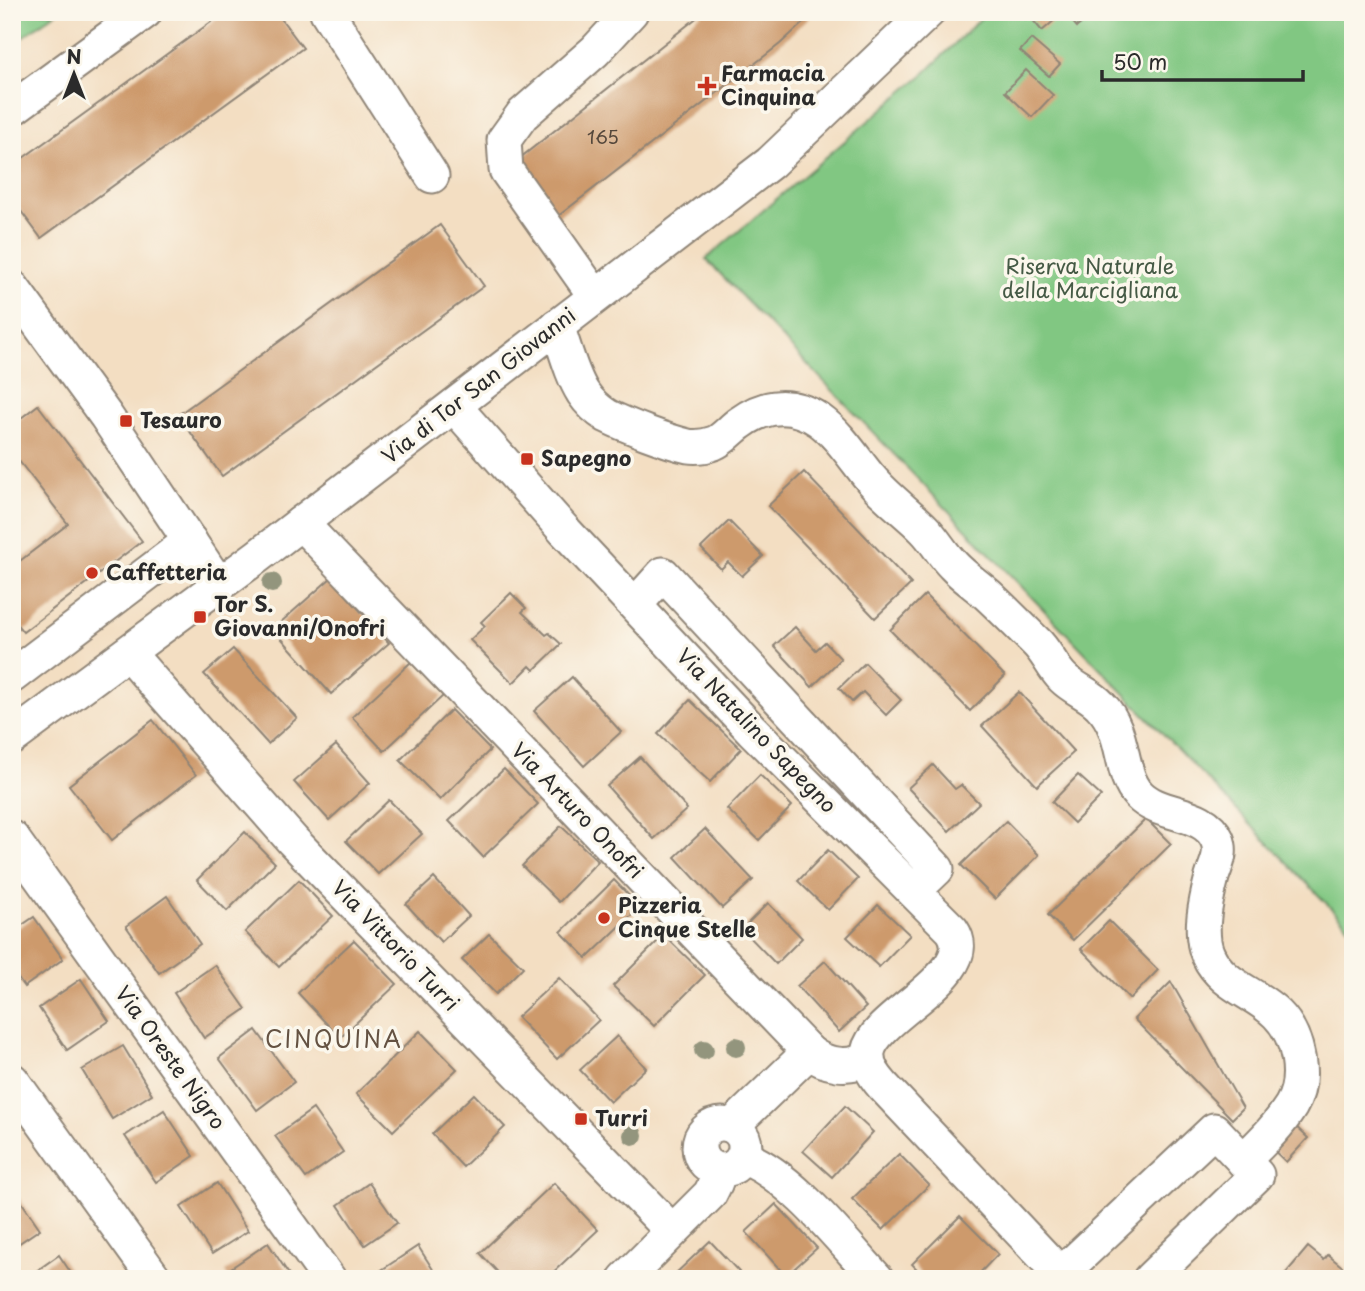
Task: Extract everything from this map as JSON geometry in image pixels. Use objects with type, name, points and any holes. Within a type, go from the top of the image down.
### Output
[{"type":"street","points":[[12,109],[145,12]]},
{"type":"street","points":[[327,12],[432,176]]},
{"type":"street","points":[[595,296],[506,170],[504,140],[522,115],[595,51],[631,12]]},
{"type":"street","name":"Via di Tor San Giovanni","points":[[12,738],[301,523],[770,163],[894,24],[928,12]]},
{"type":"street","points":[[12,287],[106,416],[219,585]]},
{"type":"street","points":[[557,326],[582,391],[589,401],[605,415],[640,429],[690,446],[703,446],[717,442],[753,414],[780,406],[810,414],[827,426],[887,497],[906,510],[926,531],[953,566],[992,598],[1039,645],[1066,681],[1102,706],[1118,733],[1127,771],[1138,794],[1160,809],[1206,825],[1214,833],[1219,844],[1219,857],[1212,877],[1203,935],[1208,955],[1223,978],[1277,1013],[1291,1032],[1298,1053],[1299,1076],[1293,1103],[1273,1131],[1243,1161]]},
{"type":"street","name":"Via Natalino Sapegno","points":[[454,406],[564,530],[752,730],[956,935],[958,949],[952,962],[939,979],[874,1038],[868,1058]]},
{"type":"street","name":"Via Arturo Onofri","points":[[301,523],[809,1052]]},
{"type":"street","points":[[12,676],[190,541]]},
{"type":"street","name":"Via Vittorio Turri","points":[[128,653],[293,841],[672,1231]]},
{"type":"street","name":"Via Oreste Nigro","points":[[12,838],[328,1279]]},
{"type":"street","points":[[877,1279],[777,1175],[730,1163],[709,1166],[700,1154],[700,1139],[709,1127],[724,1124],[732,1126],[809,1052],[821,1060],[836,1063],[853,1063],[868,1058],[878,1082],[1063,1276],[1214,1130],[1257,1175],[1150,1279]]},
{"type":"street","points":[[12,1080],[155,1279]]},
{"type":"street","points":[[625,1279],[710,1194],[730,1163]]},
{"type":"green space","points":[[12,12],[57,12],[12,45]]},
{"type":"green space","name":"Riserva Naturale della Marcigliana","points":[[987,12],[1353,12],[1353,931],[706,259],[926,72]]},
{"type":"building","points":[[225,12],[276,12],[303,48],[41,238],[12,199],[12,166]]},
{"type":"building","points":[[704,12],[815,12],[780,44],[553,220],[510,166]]},
{"type":"building","points":[[1026,12],[1064,12],[1042,31]]},
{"type":"building","points":[[1064,12],[1095,12],[1077,27]]},
{"type":"building","points":[[1031,39],[1060,64],[1049,76],[1020,51]]},
{"type":"building","points":[[1026,70],[1053,95],[1032,117],[1005,92]]},
{"type":"building","points":[[440,225],[484,286],[222,476],[178,415]]},
{"type":"building","points":[[38,405],[142,541],[23,632],[12,618],[12,567],[68,524],[12,452],[12,425]]},
{"type":"building","points":[[804,472],[911,584],[875,618],[768,506]]},
{"type":"building","points":[[729,521],[763,556],[742,576],[728,562],[721,569],[701,548]]},
{"type":"building","points":[[331,578],[389,643],[331,694],[273,629]]},
{"type":"building","points":[[511,593],[526,608],[522,612],[546,635],[549,633],[561,644],[534,670],[530,666],[513,683],[470,640],[485,626],[481,622]]},
{"type":"building","points":[[925,595],[1005,676],[970,711],[890,630]]},
{"type":"building","points":[[795,627],[816,650],[825,642],[841,659],[812,687],[774,646]]},
{"type":"building","points":[[233,649],[297,718],[268,744],[204,674]]},
{"type":"building","points":[[411,662],[443,696],[384,751],[352,717]]},
{"type":"building","points":[[865,663],[901,700],[886,715],[863,692],[852,702],[839,688]]},
{"type":"building","points":[[572,677],[621,732],[584,766],[534,711]]},
{"type":"building","points":[[1019,692],[1074,752],[1037,786],[982,726]]},
{"type":"building","points":[[690,700],[741,749],[710,782],[658,734]]},
{"type":"building","points":[[451,710],[490,750],[440,800],[400,760]]},
{"type":"building","points":[[153,720],[196,775],[112,840],[69,785]]},
{"type":"building","points":[[336,745],[370,783],[329,820],[294,782]]},
{"type":"building","points":[[640,757],[687,809],[654,839],[607,786]]},
{"type":"building","points":[[933,765],[955,789],[961,785],[979,803],[949,831],[908,788]]},
{"type":"building","points":[[504,769],[538,804],[483,857],[449,821]]},
{"type":"building","points":[[760,775],[792,806],[759,840],[727,809]]},
{"type":"building","points":[[1078,775],[1101,796],[1074,823],[1052,802]]},
{"type":"building","points":[[389,800],[422,834],[378,874],[346,841]]},
{"type":"building","points":[[1146,819],[1171,844],[1073,940],[1048,915]]},
{"type":"building","points":[[1006,821],[1039,855],[995,899],[961,865]]},
{"type":"building","points":[[561,826],[598,861],[559,902],[522,866]]},
{"type":"building","points":[[705,829],[753,880],[722,908],[675,857]]},
{"type":"building","points":[[245,832],[275,863],[227,911],[197,880]]},
{"type":"building","points":[[828,850],[858,879],[828,910],[798,881]]},
{"type":"building","points":[[434,878],[469,916],[441,942],[406,904]]},
{"type":"building","points":[[299,880],[333,916],[279,967],[245,932]]},
{"type":"building","points":[[614,880],[640,907],[587,958],[561,932]]},
{"type":"building","points":[[167,896],[200,944],[159,973],[126,926]]},
{"type":"building","points":[[768,903],[802,938],[776,964],[742,929]]},
{"type":"building","points":[[878,905],[910,935],[879,967],[847,937]]},
{"type":"building","points":[[34,917],[63,959],[24,987],[12,970],[12,932]]},
{"type":"building","points":[[1109,921],[1158,970],[1130,999],[1081,949]]},
{"type":"building","points":[[489,934],[523,967],[496,994],[462,960]]},
{"type":"building","points":[[664,935],[705,975],[654,1026],[613,986]]},
{"type":"building","points":[[354,940],[397,984],[340,1038],[298,993]]},
{"type":"building","points":[[825,961],[866,1007],[839,1032],[797,986]]},
{"type":"building","points":[[215,965],[246,1009],[204,1038],[174,993]]},
{"type":"building","points":[[559,978],[599,1020],[557,1059],[517,1017]]},
{"type":"building","points":[[81,979],[109,1021],[67,1050],[39,1008]]},
{"type":"building","points":[[1171,982],[1243,1108],[1232,1119],[1134,1019]]},
{"type":"building","points":[[256,1030],[294,1082],[257,1110],[219,1058]]},
{"type":"building","points":[[420,1031],[457,1069],[393,1131],[356,1094]]},
{"type":"building","points":[[617,1036],[646,1068],[610,1102],[580,1070]]},
{"type":"building","points":[[123,1046],[152,1094],[112,1119],[82,1070]]},
{"type":"building","points":[[474,1094],[505,1127],[463,1167],[432,1134]]},
{"type":"building","points":[[845,1106],[873,1132],[832,1177],[803,1151]]},
{"type":"building","points":[[313,1109],[343,1152],[306,1178],[275,1136]]},
{"type":"building","points":[[164,1110],[194,1156],[156,1182],[125,1136]]},
{"type":"building","points":[[1291,1122],[1308,1138],[1286,1162],[1269,1146]]},
{"type":"building","points":[[899,1154],[929,1185],[883,1230],[852,1199]]},
{"type":"building","points":[[217,1183],[248,1231],[212,1254],[181,1207]]},
{"type":"building","points":[[369,1183],[397,1223],[365,1245],[338,1205]]},
{"type":"building","points":[[554,1183],[598,1230],[546,1279],[504,1279],[480,1253]]},
{"type":"building","points":[[12,1188],[40,1229],[12,1248]]},
{"type":"building","points":[[776,1204],[817,1248],[786,1276],[746,1232]]},
{"type":"building","points":[[960,1216],[998,1254],[974,1279],[926,1279],[912,1264]]},
{"type":"building","points":[[710,1241],[739,1272],[732,1279],[676,1279],[673,1276]]},
{"type":"building","points":[[268,1243],[292,1279],[229,1279],[225,1272]]},
{"type":"building","points":[[418,1246],[439,1279],[377,1279],[374,1275]]},
{"type":"building","points":[[1308,1247],[1324,1260],[1328,1255],[1345,1269],[1339,1276],[1342,1279],[1281,1279]]},
{"type":"building","points":[[59,1255],[75,1279],[25,1279]]},
{"type":"place","name":"Farmacia Cinquina","points":[[707,86]]},
{"type":"place","name":"Tesauro","points":[[126,421]]},
{"type":"place","name":"Sapegno","points":[[527,459]]},
{"type":"place","name":"Caffetteria","points":[[92,573]]},
{"type":"place","name":"Tor S. Giovanni/Onofri","points":[[200,617]]},
{"type":"place","name":"Pizzeria Cinque Stelle","points":[[604,918]]},
{"type":"place","name":"Turri","points":[[581,1119]]},
{"type":"district","name":"CINQUINA","points":[[334,1040]]}]
